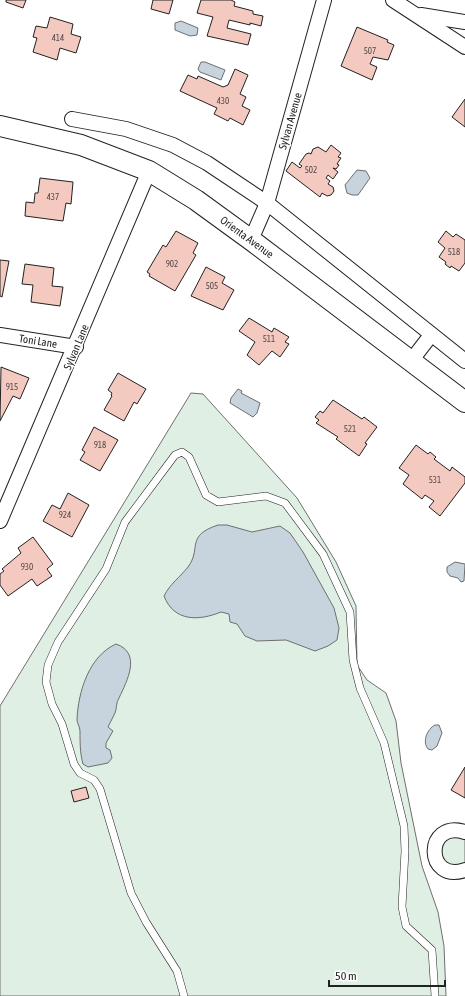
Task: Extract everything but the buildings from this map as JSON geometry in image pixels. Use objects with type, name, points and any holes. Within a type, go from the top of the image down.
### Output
[{"type":"street","name":"Sylvan Avenue","points":[[252,240],[266,204],[324,0]]},
{"type":"street","points":[[393,0],[465,47]]},
{"type":"street","points":[[416,15],[465,22]]},
{"type":"street","points":[[72,119],[126,129],[173,145],[207,163],[266,204],[465,361]]},
{"type":"street","name":"Orienta Avenue","points":[[0,126],[81,145],[149,171],[196,200],[252,240],[465,402]]},
{"type":"street","name":"Sylvan Lane","points":[[0,521],[76,347],[149,171]]},
{"type":"street","name":"Toni Lane","points":[[0,335],[76,347]]},
{"type":"street","points":[[411,361],[431,335]]},
{"type":"street","points":[[465,832],[451,830],[444,833],[435,844],[434,851],[439,865],[445,870],[452,872],[465,870]]},
{"type":"lane","points":[[184,996],[177,971],[146,922],[131,893],[100,789],[94,780],[80,773],[74,764],[62,724],[52,704],[46,682],[48,665],[58,642],[106,569],[125,522],[175,455],[182,452],[190,457],[206,495],[218,502],[266,496],[285,504],[323,554],[350,612],[355,667],[360,688],[384,743],[404,826],[405,851],[402,907],[406,926],[432,950],[435,996]]},
{"type":"green space","points":[[191,393],[203,394],[297,498],[336,562],[356,606],[357,665],[367,680],[386,693],[396,721],[401,763],[422,866],[438,912],[444,946],[446,996],[0,996],[0,706]]},
{"type":"green space","points":[[446,837],[465,838],[465,863],[454,866],[440,856],[443,841]]},
{"type":"shaded area","points":[[181,21],[198,28],[197,35],[190,36],[175,30],[175,23]]},
{"type":"shaded area","points":[[201,62],[205,62],[225,70],[221,80],[200,72],[198,69]]},
{"type":"shaded area","points":[[357,170],[366,171],[370,178],[358,195],[352,195],[347,193],[345,185]]},
{"type":"shaded area","points":[[238,389],[242,391],[241,393],[260,403],[257,413],[253,417],[230,403],[231,398]]},
{"type":"shaded area","points":[[218,525],[227,525],[252,532],[280,526],[290,533],[303,552],[334,608],[339,628],[337,640],[328,646],[315,651],[286,640],[257,641],[245,636],[237,624],[230,622],[229,614],[221,612],[196,618],[181,615],[174,611],[168,605],[164,596],[166,592],[188,567],[194,554],[196,543],[201,534]]},
{"type":"shaded area","points":[[455,562],[465,564],[464,581],[461,582],[458,578],[450,576],[447,572],[447,567]]},
{"type":"shaded area","points":[[116,644],[124,648],[129,654],[130,668],[126,684],[117,701],[115,713],[108,727],[113,731],[106,743],[106,748],[110,750],[112,758],[108,763],[88,767],[83,764],[80,730],[77,720],[80,698],[92,666],[99,657]]},
{"type":"shaded area","points":[[435,725],[439,725],[442,733],[437,746],[432,750],[428,749],[426,746],[425,739],[430,729]]}]
